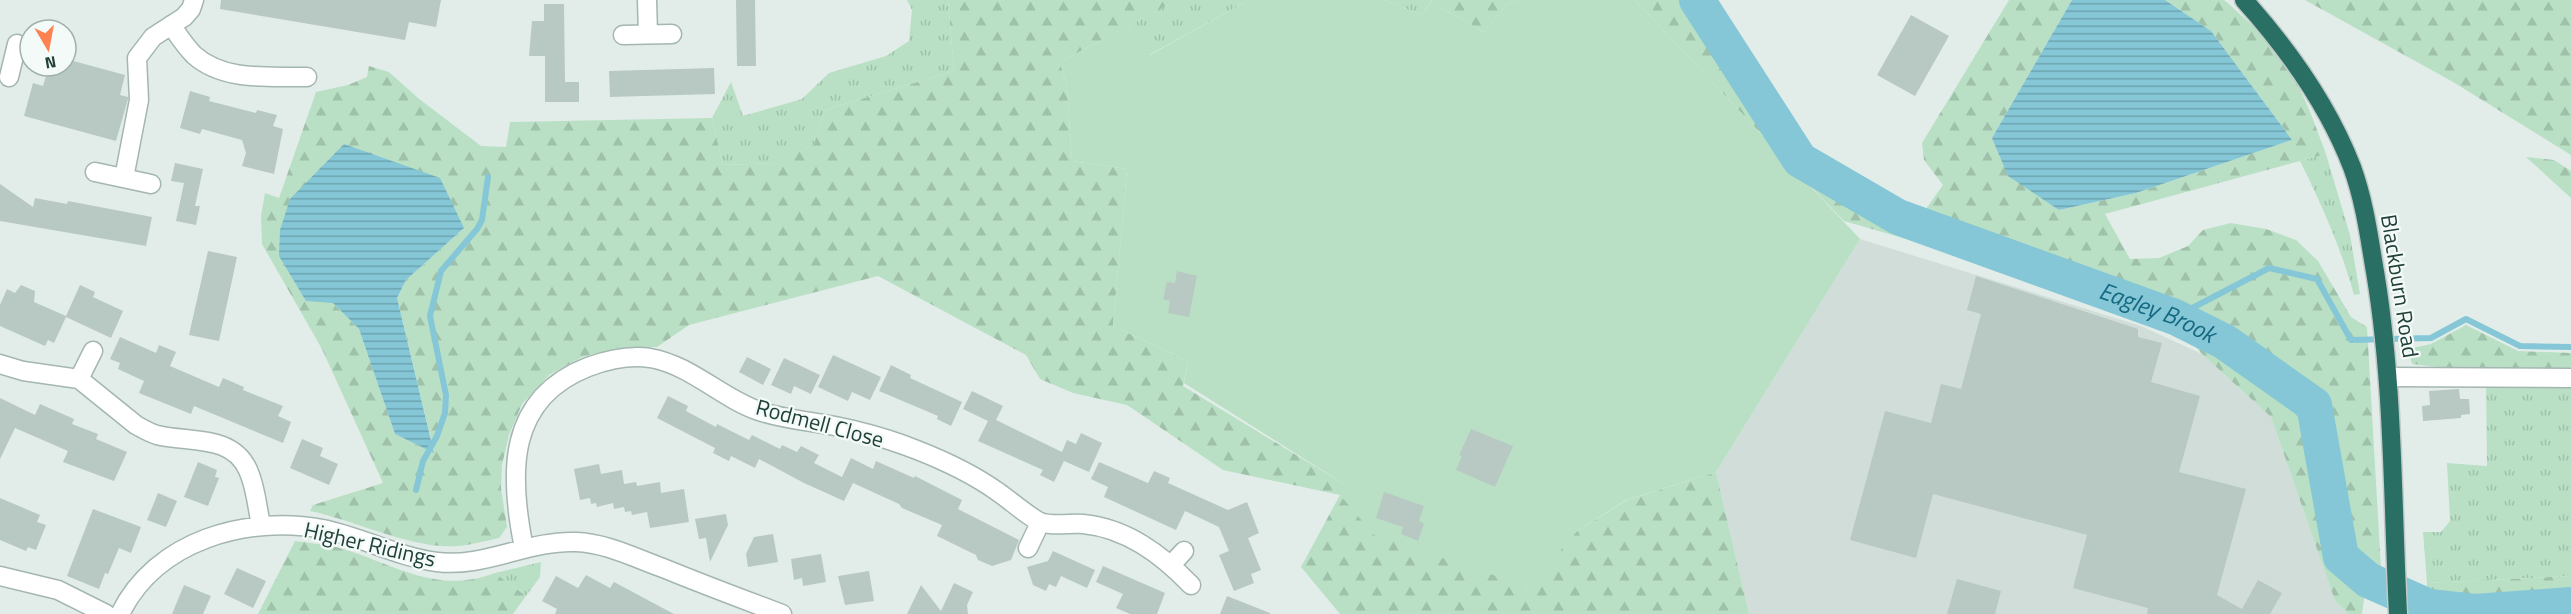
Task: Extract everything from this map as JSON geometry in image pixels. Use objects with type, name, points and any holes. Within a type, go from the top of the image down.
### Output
[{"type":"highway","name":"Blackburn Road","points":[[2244,0],[2271,31],[2310,87],[2332,124],[2348,159],[2365,212],[2383,316],[2388,370],[2398,614]]},
{"type":"street","points":[[124,178],[140,100],[137,58],[153,37],[184,17],[191,9],[194,0]]},
{"type":"street","points":[[647,0],[648,34]]},
{"type":"street","points":[[171,25],[187,48],[205,63],[225,72],[238,74],[282,70],[307,77]]},
{"type":"street","points":[[623,35],[672,34]]},
{"type":"street","points":[[7,66],[17,44]]},
{"type":"street","points":[[95,172],[151,184]]},
{"type":"street","points":[[79,379],[93,351]]},
{"type":"street","name":"Rodmell Close","points":[[524,548],[515,507],[514,470],[519,440],[532,410],[555,384],[578,371],[601,362],[627,358],[650,358],[680,368],[758,411],[854,430],[915,449],[973,476],[1041,522]]},
{"type":"street","points":[[0,364],[23,371],[79,379],[136,425],[147,431],[224,446],[235,453],[248,470],[261,525]]},
{"type":"street","points":[[2388,370],[2571,378]]},
{"type":"street","points":[[1029,548],[1041,522],[1101,526],[1119,532],[1171,564],[1191,585]]},
{"type":"street","name":"Higher Ridings","points":[[120,614],[138,585],[176,552],[201,541],[261,525],[324,530],[438,562],[480,559],[550,543],[578,542],[612,549],[782,614]]},
{"type":"street","points":[[1171,564],[1184,551]]},
{"type":"street","points":[[0,576],[58,590],[106,614]]},
{"type":"shaded area","points":[[1860,239],[2141,326],[2202,354],[2271,417],[2335,601],[2349,614],[1749,614],[1716,472]]},
{"type":"green space","points":[[907,0],[948,0],[954,71],[825,110],[814,144],[780,163],[723,165],[712,118],[731,82],[743,116],[802,99],[829,73],[886,56],[909,41],[912,10]]},
{"type":"green space","points":[[948,0],[1178,0],[1060,62],[1067,88],[1072,161],[1127,169],[1113,326],[1188,361],[1183,386],[1344,484],[1528,587],[1577,531],[1627,500],[1716,472],[1749,614],[1340,614],[1301,567],[1340,495],[1223,470],[1127,405],[1073,393],[1040,379],[1026,355],[878,276],[689,325],[657,347],[618,348],[582,357],[549,375],[522,404],[509,435],[502,465],[501,488],[507,527],[499,538],[473,544],[441,546],[403,539],[310,511],[313,505],[383,483],[322,349],[262,244],[261,216],[265,193],[279,198],[316,92],[348,85],[367,77],[369,66],[389,72],[418,98],[481,146],[506,147],[510,122],[712,118],[723,165],[779,163],[814,144],[825,110],[954,71]],"holes":[[[464,228],[406,280],[397,298],[434,452],[395,434],[359,329],[333,303]]]},
{"type":"green space","points":[[1178,0],[1249,0],[1149,55],[1128,26]]},
{"type":"green space","points":[[1249,0],[1384,0],[1422,15],[1431,2],[1484,32],[1507,4],[1519,0],[1635,0],[1860,239],[1716,472],[1626,500],[1577,531],[1529,587],[1374,535],[1341,496],[1344,484],[1184,383],[1188,361],[1113,326],[1127,169],[1072,161],[1067,88],[1060,62],[1128,26],[1150,55]]},
{"type":"green space","points":[[1384,0],[1432,0],[1422,15]]},
{"type":"green space","points":[[1432,0],[1519,0],[1507,4],[1484,32],[1431,2]]},
{"type":"green space","points":[[1635,0],[1685,0],[1780,154]]},
{"type":"green space","points":[[2009,0],[2072,0],[1992,138],[2059,210],[2136,193],[2292,140],[2211,31],[2165,0],[2224,0],[2255,28],[2283,60],[2302,94],[2326,154],[2105,214],[2130,259],[2159,258],[2188,246],[2203,230],[2231,223],[2266,229],[2296,240],[2318,261],[2351,317],[2367,327],[2381,569],[2348,550],[2327,397],[2206,320],[1921,216],[1943,185],[1924,160],[1922,143]]},
{"type":"green space","points":[[2305,0],[2571,0],[2571,155],[2453,82]]},
{"type":"green space","points":[[2326,154],[2350,235],[2360,294],[2354,295],[2330,227],[2300,161]]},
{"type":"green space","points":[[2526,157],[2554,160],[2571,171],[2571,198]]},
{"type":"green space","points":[[1795,170],[1893,226],[2073,287],[1844,221]]},
{"type":"green space","points":[[2466,325],[2518,351],[2571,353],[2571,371],[2473,371],[2412,364],[2408,349],[2431,344]]},
{"type":"green space","points":[[2177,326],[2226,352],[2305,409],[2330,558],[2365,592],[2362,614],[2349,614],[2335,601],[2271,417],[2202,354]]},
{"type":"green space","points":[[2486,382],[2571,383],[2571,576],[2427,583],[2423,532],[2441,532],[2450,521],[2447,463],[2487,466]]},
{"type":"green space","points":[[295,541],[336,547],[432,579],[452,581],[473,579],[495,573],[526,596],[513,614],[258,614]]},
{"type":"green space","points":[[541,562],[540,577],[526,596],[495,573]]},
{"type":"green space","points":[[2571,576],[2571,614],[2424,614],[2427,583]]},
{"type":"water","points":[[2072,0],[2165,0],[2211,31],[2292,140],[2136,193],[2059,210],[2008,176],[1992,138]]},
{"type":"water","points":[[344,144],[440,178],[464,228],[406,280],[397,298],[434,453],[395,434],[359,329],[333,303],[306,301],[279,256],[280,230],[290,199]]},
{"type":"building","points":[[221,0],[441,0],[436,27],[409,22],[405,40],[220,9]]},
{"type":"building","points":[[736,0],[755,0],[756,66],[737,66]]},
{"type":"building","points":[[544,4],[564,4],[565,82],[579,82],[579,102],[545,102],[545,56],[529,56],[532,21],[544,21]]},
{"type":"building","points":[[1911,15],[1949,36],[1915,96],[1877,75]]},
{"type":"building","points":[[78,62],[125,75],[120,95],[128,99],[116,141],[24,116],[33,83],[43,86],[45,78],[78,78]]},
{"type":"building","points":[[714,68],[715,94],[610,97],[609,71]]},
{"type":"building","points":[[190,91],[210,97],[209,101],[256,113],[257,110],[277,115],[273,126],[283,129],[274,174],[242,166],[246,153],[242,140],[202,129],[200,134],[180,128]]},
{"type":"building","points":[[175,163],[203,169],[195,206],[200,206],[196,225],[176,221],[184,183],[171,181]]},
{"type":"building","points":[[0,184],[33,207],[35,198],[67,204],[68,201],[152,217],[146,246],[0,221]]},
{"type":"building","points":[[208,251],[237,257],[219,341],[189,335]]},
{"type":"building","points":[[1177,271],[1197,276],[1189,317],[1168,313],[1170,301],[1163,299],[1167,282],[1175,283]]},
{"type":"building","points":[[1976,276],[2138,329],[2138,337],[2162,343],[2151,382],[2200,396],[2179,472],[2246,489],[2217,595],[2242,609],[2258,580],[2282,593],[2270,614],[2147,614],[2148,608],[2073,588],[2087,535],[1933,494],[1916,558],[1850,540],[1885,411],[1931,423],[1941,384],[1961,389],[1981,314],[1967,310]]},
{"type":"building","points":[[21,285],[35,291],[34,302],[66,316],[80,285],[95,292],[93,297],[123,311],[111,338],[66,317],[54,343],[48,340],[45,346],[0,326],[0,305],[7,289],[15,293]]},
{"type":"building","points":[[120,337],[156,353],[159,345],[176,352],[170,366],[219,387],[223,378],[244,387],[243,390],[283,406],[278,416],[291,422],[283,443],[194,406],[191,414],[139,393],[144,381],[118,369],[120,363],[110,359]]},
{"type":"building","points":[[833,355],[881,377],[870,400],[852,392],[848,401],[818,387]]},
{"type":"building","points":[[747,357],[771,369],[763,385],[739,372]]},
{"type":"building","points":[[784,358],[820,375],[811,394],[794,386],[791,394],[771,385]]},
{"type":"building","points":[[891,365],[911,375],[910,378],[962,402],[951,426],[937,419],[938,416],[879,391]]},
{"type":"building","points":[[2459,389],[2460,399],[2469,399],[2470,414],[2461,415],[2461,418],[2423,421],[2422,406],[2430,405],[2429,391]]},
{"type":"building","points":[[972,391],[1003,406],[996,420],[1062,452],[1067,440],[1076,444],[1081,433],[1102,443],[1089,472],[1064,461],[1054,482],[1040,475],[1043,470],[978,441],[988,421],[963,409]]},
{"type":"building","points":[[668,396],[688,406],[686,411],[716,427],[717,424],[749,440],[752,435],[780,449],[782,445],[797,452],[801,446],[819,455],[814,463],[842,477],[851,458],[873,469],[876,461],[914,478],[915,476],[962,500],[958,509],[1019,540],[1011,560],[992,566],[978,560],[976,555],[937,536],[942,525],[853,483],[844,501],[759,459],[755,468],[731,456],[729,461],[713,453],[715,448],[657,418]]},
{"type":"building","points":[[0,398],[35,415],[40,404],[74,419],[72,424],[98,434],[96,439],[127,452],[114,481],[63,462],[68,451],[15,428],[0,459]]},
{"type":"building","points":[[1471,429],[1513,446],[1495,487],[1456,470],[1462,456],[1459,455]]},
{"type":"building","points":[[302,439],[323,448],[320,456],[338,464],[329,485],[290,468]]},
{"type":"building","points":[[198,462],[217,470],[215,477],[219,478],[208,506],[184,497]]},
{"type":"building","points":[[1099,462],[1148,483],[1154,471],[1170,478],[1168,483],[1228,510],[1247,502],[1259,533],[1248,538],[1261,570],[1251,574],[1254,583],[1234,591],[1219,555],[1229,551],[1219,527],[1185,511],[1176,530],[1104,497],[1108,487],[1091,479]]},
{"type":"building","points":[[599,464],[601,474],[622,470],[624,484],[636,482],[637,486],[660,482],[661,493],[684,489],[689,522],[650,528],[647,512],[632,515],[631,511],[625,512],[624,507],[614,509],[613,503],[597,507],[596,503],[591,504],[590,498],[580,500],[574,469]]},
{"type":"building","points":[[1384,492],[1424,506],[1419,521],[1424,524],[1418,541],[1401,534],[1403,527],[1376,518]]},
{"type":"building","points":[[158,493],[177,501],[166,527],[147,520]]},
{"type":"building","points":[[0,498],[40,515],[37,522],[46,525],[36,550],[28,547],[26,551],[0,540]]},
{"type":"building","points":[[93,509],[141,527],[131,553],[119,548],[99,589],[67,576]]},
{"type":"building","points":[[726,514],[728,525],[710,562],[706,538],[699,539],[695,519]]},
{"type":"building","points":[[773,534],[778,562],[748,567],[746,554],[754,537]]},
{"type":"building","points":[[1053,551],[1095,570],[1087,588],[1061,576],[1056,587],[1049,584],[1046,591],[1033,585],[1027,567],[1048,561]]},
{"type":"building","points":[[821,554],[826,582],[803,586],[802,578],[794,580],[791,559]]},
{"type":"building","points":[[1103,566],[1165,593],[1157,614],[1130,614],[1116,608],[1123,594],[1096,582]]},
{"type":"building","points":[[237,568],[266,581],[253,608],[224,594]]},
{"type":"building","points":[[869,571],[874,601],[845,605],[838,576]]},
{"type":"building","points":[[586,575],[610,588],[614,582],[674,614],[555,614],[557,609],[542,601],[556,576],[578,588]]},
{"type":"building","points":[[1957,579],[2001,591],[1995,614],[1947,614]]},
{"type":"building","points":[[954,583],[973,592],[967,605],[968,614],[907,614],[921,585],[941,611]]},
{"type":"building","points":[[184,585],[211,596],[203,614],[172,614]]},
{"type":"building","points":[[1227,596],[1270,613],[1270,614],[1220,614]]},
{"type":"waterway","name":"Eagley Brook","points":[[1697,0],[1800,160],[1898,217],[2175,317],[2225,342],[2314,405],[2341,557],[2368,580],[2429,607],[2475,612],[2571,605]]},
{"type":"waterway","points":[[416,490],[423,461],[437,436],[445,413],[446,395],[430,316],[441,271],[482,220],[488,177]]},
{"type":"waterway","points":[[2175,317],[2269,268],[2317,279],[2351,340],[2431,338],[2466,319],[2520,346],[2571,347]]}]
